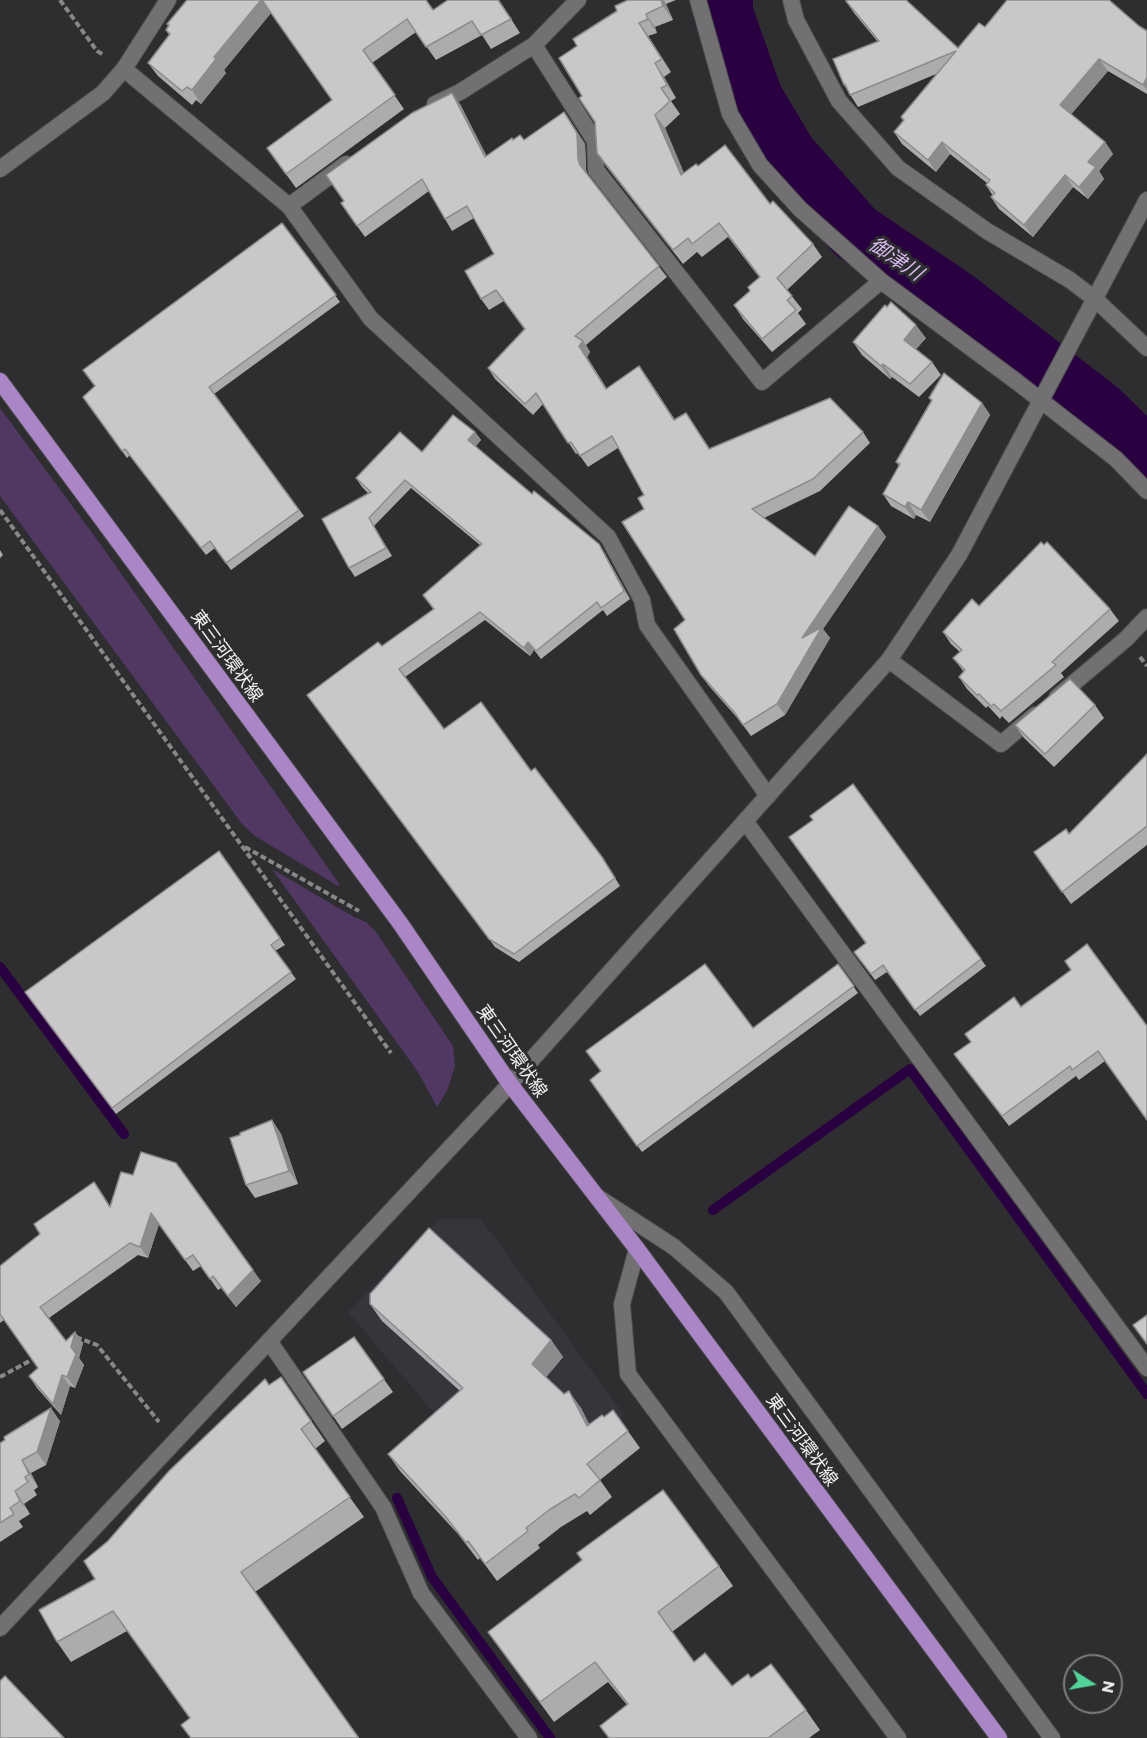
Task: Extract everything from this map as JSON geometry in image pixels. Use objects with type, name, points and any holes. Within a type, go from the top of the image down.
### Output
[{"type":"main road","name":"東三河環状線","points":[[0,381],[400,922],[510,1084],[637,1249],[997,1736]]},
{"type":"street","points":[[0,169],[103,93],[124,69],[168,0]]},
{"type":"street","points":[[423,110],[460,92],[534,45],[578,0]]},
{"type":"street","points":[[698,0],[730,114],[760,165],[800,209],[881,281],[1044,397],[1116,459],[1147,491]]},
{"type":"street","points":[[791,0],[796,20],[839,101],[898,168],[987,231],[1070,280],[1147,348]]},
{"type":"street","points":[[534,45],[595,141],[596,170],[762,382],[881,281]]},
{"type":"street","points":[[124,69],[289,206],[371,319],[608,537],[642,600],[647,624],[768,796]]},
{"type":"street","points":[[289,206],[356,157]]},
{"type":"street","points":[[0,1629],[510,1084],[889,660],[959,555],[1147,200]]},
{"type":"street","points":[[889,660],[1001,744],[1126,639],[1147,617]]},
{"type":"street","points":[[745,821],[1147,1368]]},
{"type":"street","points":[[596,1196],[674,1247],[726,1292],[1052,1738]]},
{"type":"street","points":[[637,1249],[622,1304],[628,1374],[898,1738]]},
{"type":"street","points":[[269,1341],[383,1507],[422,1593],[529,1738]]},
{"type":"path","points":[[60,0],[97,51],[124,69]]},
{"type":"path","points":[[0,510],[391,1053]]},
{"type":"path","points":[[244,847],[359,911],[400,922]]},
{"type":"path","points":[[75,1337],[97,1345],[152,1415],[176,1440]]},
{"type":"path","points":[[0,1377],[37,1357]]},
{"type":"shaded area","points":[[0,408],[101,545],[340,885],[338,886],[255,836],[242,824],[0,496]]},
{"type":"shaded area","points":[[272,869],[366,922],[376,932],[453,1046],[455,1066],[447,1091],[437,1107],[418,1072]]},
{"type":"shaded area","points":[[439,1219],[481,1219],[624,1415],[605,1429],[493,1482],[348,1312]]},
{"type":"building","points":[[187,0],[261,0],[214,57],[216,59],[192,90],[187,87],[182,91],[148,63],[170,34],[166,30],[169,25],[167,24]]},
{"type":"building","points":[[262,0],[426,0],[433,10],[448,0],[498,0],[511,19],[481,35],[472,21],[426,47],[407,19],[363,50],[395,95],[286,174],[267,148],[332,100]]},
{"type":"building","points":[[628,0],[661,0],[663,6],[646,14],[648,19],[639,23],[662,59],[655,63],[667,85],[661,88],[670,101],[655,115],[681,175],[696,164],[698,166],[725,145],[770,204],[773,201],[813,244],[777,278],[792,296],[787,300],[796,310],[762,339],[734,305],[750,291],[748,287],[760,277],[719,223],[692,244],[688,238],[673,250],[597,153],[595,122],[579,98],[582,96],[559,58],[577,46],[573,39],[617,11],[615,6]]},
{"type":"building","points":[[847,0],[906,0],[958,48],[979,23],[985,27],[1007,0],[1109,0],[1147,31],[1147,77],[1143,85],[1099,59],[1060,105],[1105,142],[1088,162],[1096,167],[1079,187],[1065,175],[1024,225],[991,197],[995,193],[986,185],[990,180],[942,142],[928,160],[894,132],[904,120],[901,117],[956,51],[850,95],[833,59],[879,41]]},
{"type":"building","points":[[452,93],[485,157],[512,138],[513,140],[520,135],[524,140],[564,112],[577,133],[580,165],[659,266],[575,336],[583,341],[579,346],[606,389],[639,366],[674,420],[686,413],[709,449],[830,398],[863,432],[813,479],[752,509],[815,556],[849,506],[878,526],[802,638],[822,627],[777,704],[743,725],[701,675],[674,629],[685,620],[622,522],[644,509],[638,498],[644,495],[612,436],[580,456],[571,442],[568,443],[536,393],[525,404],[488,368],[525,329],[496,290],[481,299],[465,271],[494,254],[467,206],[445,219],[422,179],[357,226],[341,203],[344,201],[326,175],[412,113]]},
{"type":"building","points":[[282,223],[336,295],[209,387],[299,510],[226,563],[210,541],[201,548],[125,449],[122,451],[83,397],[95,386],[83,370]]},
{"type":"building","points":[[891,302],[916,325],[904,340],[932,362],[910,384],[883,364],[881,366],[853,342],[885,305],[887,307]]},
{"type":"building","points":[[944,373],[982,403],[921,510],[908,502],[905,507],[883,494],[900,464],[896,462],[932,400],[929,398]]},
{"type":"building","points":[[453,415],[475,432],[468,440],[532,494],[534,491],[599,544],[624,591],[601,608],[597,602],[536,651],[528,642],[524,648],[480,612],[399,669],[444,729],[481,702],[531,771],[535,768],[602,857],[615,878],[514,954],[489,939],[307,695],[378,642],[382,646],[434,609],[423,595],[482,544],[405,480],[369,518],[386,548],[349,568],[322,519],[371,492],[356,478],[400,432],[422,452]]},
{"type":"building","points":[[1041,542],[1044,545],[1047,542],[1110,609],[1052,662],[1056,665],[1001,711],[994,704],[991,706],[979,694],[977,695],[959,677],[965,670],[953,658],[962,650],[943,632],[972,599],[979,606]]},
{"type":"building","points":[[1070,679],[1095,705],[1045,754],[1015,725]]},
{"type":"building","points":[[1147,754],[1147,826],[1062,892],[1034,852],[1066,829],[1069,834]]},
{"type":"building","points":[[853,784],[981,959],[915,1010],[883,965],[871,974],[854,952],[866,943],[789,837],[813,820],[810,816]]},
{"type":"building","points":[[219,851],[280,938],[271,945],[291,972],[112,1108],[25,992]]},
{"type":"building","points":[[1087,944],[1147,1026],[1147,1120],[1098,1051],[1072,1070],[1070,1066],[1002,1116],[954,1054],[971,1042],[965,1034],[1014,997],[1021,1007],[1071,970],[1065,961]]},
{"type":"building","points":[[705,964],[753,1028],[838,964],[854,986],[637,1146],[590,1080],[601,1071],[586,1051]]},
{"type":"building","points":[[272,1120],[289,1171],[246,1185],[230,1138]]},
{"type":"building","points":[[141,1152],[176,1163],[253,1270],[228,1296],[213,1276],[210,1279],[193,1255],[185,1260],[151,1213],[140,1247],[130,1243],[40,1307],[66,1341],[75,1332],[71,1347],[76,1354],[67,1377],[62,1375],[53,1404],[29,1376],[38,1368],[0,1314],[0,1266],[40,1234],[34,1224],[94,1182],[110,1207],[121,1172],[133,1175]]},
{"type":"building","points":[[429,1228],[551,1340],[532,1364],[564,1394],[569,1391],[587,1426],[613,1410],[628,1431],[587,1464],[600,1480],[579,1498],[575,1494],[549,1510],[526,1528],[528,1531],[485,1564],[468,1541],[466,1543],[446,1517],[388,1454],[463,1388],[370,1304],[370,1294]]},
{"type":"building","points":[[1147,1315],[1147,1344],[1133,1325]]},
{"type":"building","points":[[354,1337],[384,1379],[333,1416],[303,1372]]},
{"type":"building","points":[[281,1377],[311,1421],[301,1429],[350,1497],[241,1572],[358,1737],[191,1738],[181,1725],[190,1718],[113,1611],[57,1642],[39,1610],[95,1579],[84,1561],[108,1541],[169,1471],[265,1379],[269,1385]]},
{"type":"building","points":[[51,1408],[37,1452],[22,1460],[29,1474],[25,1477],[28,1482],[15,1491],[20,1501],[10,1508],[14,1514],[0,1523],[0,1443],[5,1440],[4,1437]]},
{"type":"building","points":[[663,1490],[719,1566],[658,1612],[694,1662],[705,1653],[732,1686],[748,1674],[751,1678],[771,1664],[806,1710],[768,1738],[609,1738],[600,1726],[628,1704],[595,1662],[540,1702],[488,1632],[582,1560],[577,1553]]},
{"type":"building","points":[[5,1676],[64,1738],[0,1738],[0,1681]]},
{"type":"waterway","name":"御津川","points":[[723,0],[723,13],[753,98],[787,155],[855,232],[954,299],[1099,411],[1147,458]]},
{"type":"waterway","points":[[0,967],[124,1134]]},
{"type":"waterway","points":[[713,1210],[910,1069],[1147,1394]]},
{"type":"waterway","points":[[397,1498],[432,1577],[550,1738]]}]
